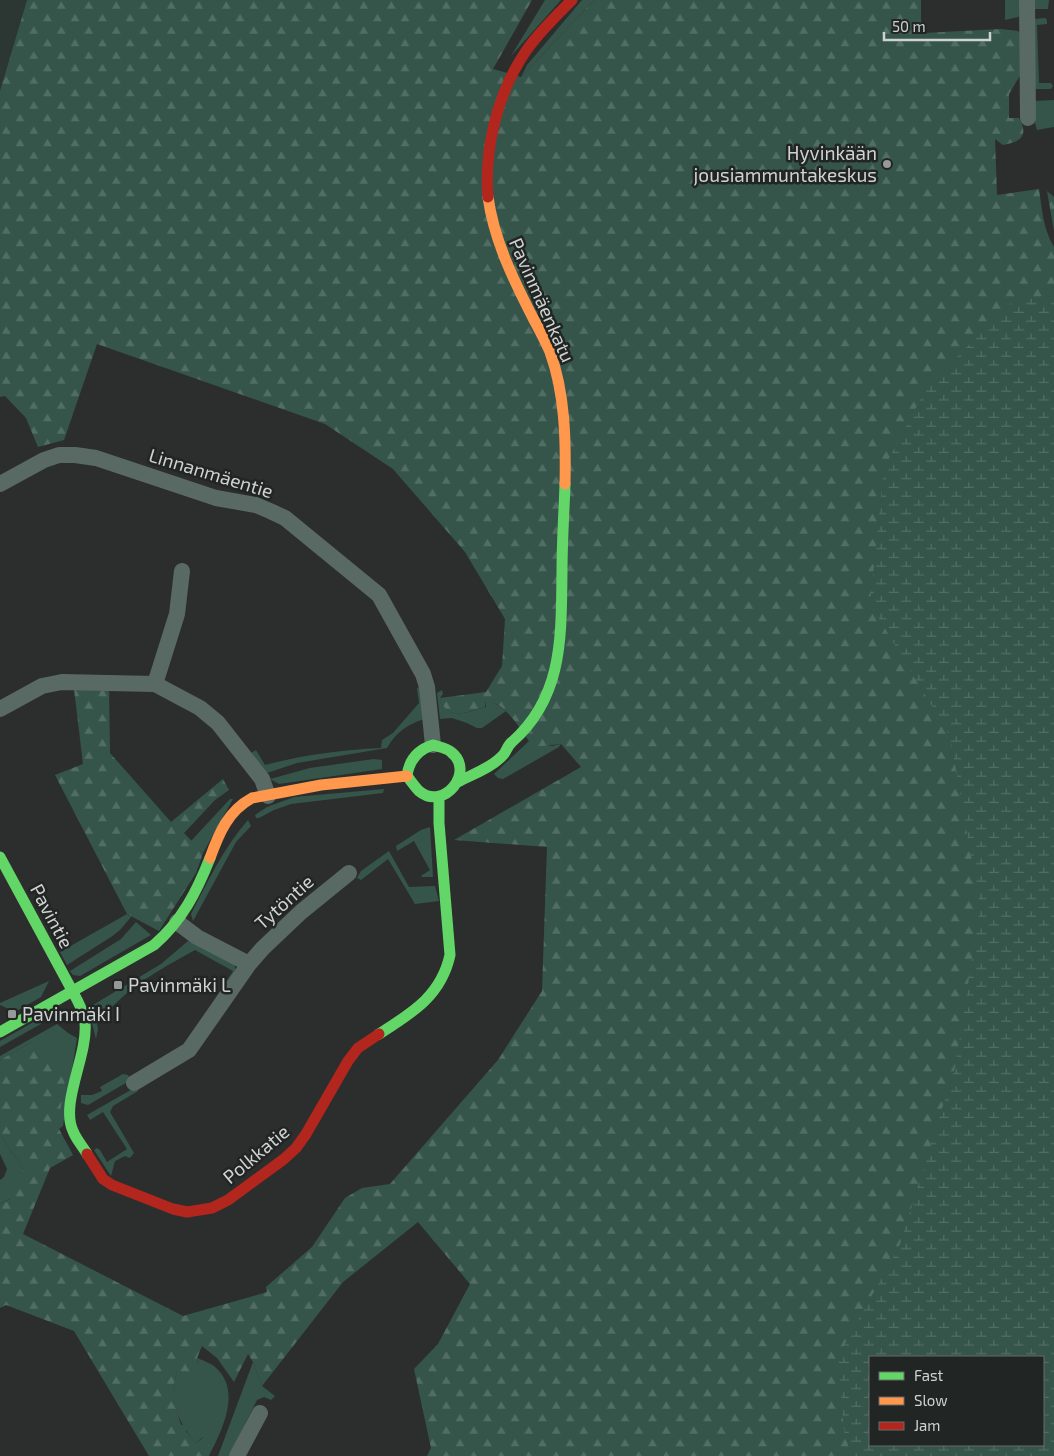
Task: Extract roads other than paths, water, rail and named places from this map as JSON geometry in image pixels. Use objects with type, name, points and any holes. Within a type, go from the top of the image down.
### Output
[{"type":"street","name":"Pavinmäenkatu","points":[[458,782],[505,754],[511,744],[535,718],[544,703],[555,674],[562,577],[565,431],[561,396],[555,368],[544,340],[496,237],[487,185],[491,136],[507,86],[530,46],[572,0]]},
{"type":"street","points":[[1027,0],[1028,118]]},
{"type":"street","name":"Linnanmäentie","points":[[0,484],[44,460],[59,455],[75,455],[96,458],[216,498],[256,505],[285,518],[379,595],[423,674],[427,687],[433,744]]},
{"type":"street","points":[[155,684],[178,614],[182,571]]},
{"type":"street","points":[[0,709],[42,686],[62,682],[155,684],[200,708],[218,723],[262,779],[268,796]]},
{"type":"street","points":[[433,744],[447,748],[454,754],[461,768],[458,782],[448,794],[439,797],[422,793],[415,788],[407,776],[408,768],[418,751],[433,744]]},
{"type":"street","points":[[495,747],[511,744]]},
{"type":"street","points":[[454,754],[469,755]]},
{"type":"street","points":[[0,1032],[148,949],[161,939],[177,922],[186,908],[205,871],[224,823],[241,804],[253,797],[268,796],[298,788],[407,776]]},
{"type":"street","points":[[253,811],[268,796]]},
{"type":"street","name":"Polkkatie","points":[[72,992],[82,1012],[85,1025],[70,1122],[72,1130],[84,1151],[103,1179],[112,1185],[173,1209],[188,1212],[204,1210],[228,1200],[296,1148],[348,1061],[358,1048],[413,1012],[431,996],[447,969],[450,955],[443,880],[439,797]]},
{"type":"street","points":[[205,871],[240,823]]},
{"type":"street","name":"Pavintie","points":[[0,857],[72,992]]},
{"type":"street","name":"Tytöntie","points":[[134,1083],[190,1050],[249,964],[263,948],[301,912],[349,873]]},
{"type":"street","points":[[177,922],[197,937],[249,964]]},
{"type":"street","points":[[237,1456],[260,1413]]},
{"type":"place","name":"Hyvinkään jousiammuntakeskus","points":[[887,164]]},
{"type":"place","name":"Pavinmäki L","points":[[118,985]]},
{"type":"place","name":"Pavinmäki I","points":[[12,1014]]}]
